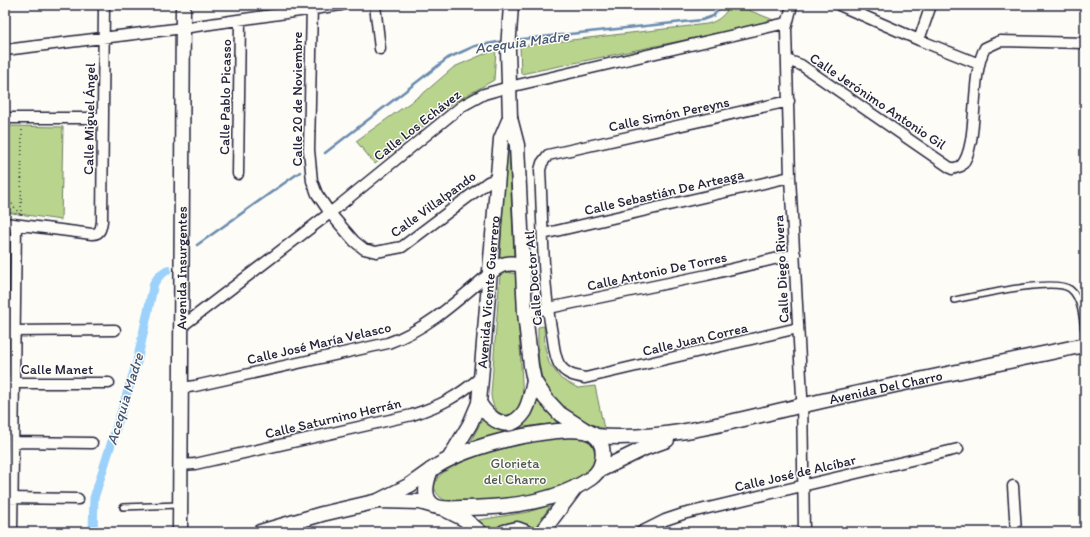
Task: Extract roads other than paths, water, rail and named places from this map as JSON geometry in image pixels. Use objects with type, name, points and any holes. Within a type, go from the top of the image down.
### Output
[{"type":"street","name":"Calle Miguel Ángel","points":[[16,225],[94,234],[98,232],[102,222],[104,5]]},
{"type":"street","name":"Avenida Insurgentes","points":[[180,532],[183,5]]},
{"type":"street","points":[[5,50],[183,28],[240,20],[312,7],[341,5]]},
{"type":"street","points":[[375,5],[380,49]]},
{"type":"street","name":"Avenida Vicente Guerrero","points":[[511,5],[508,31],[510,118],[517,146],[525,313],[531,366],[534,381],[546,399],[560,414],[592,434]]},
{"type":"street","name":"Calle Diego Rivera","points":[[792,5],[786,23],[790,177],[802,405],[802,485],[804,532]]},
{"type":"street","points":[[839,5],[979,64],[985,48],[1000,40],[1085,43]]},
{"type":"street","points":[[919,40],[931,5]]},
{"type":"street","name":"Calle 20 de Noviembre","points":[[312,7],[310,165],[312,181],[317,194],[330,213]]},
{"type":"street","name":"Calle Pablo Picasso","points":[[238,174],[240,20]]},
{"type":"street","name":"Calle Los Echávez","points":[[181,327],[330,213],[462,106],[484,94],[786,23]]},
{"type":"street","name":"Calle Jerónimo Antonio Gil","points":[[787,60],[801,65],[952,169],[961,166],[969,152],[979,64]]},
{"type":"street","name":"Calle Simón Pereyns","points":[[555,152],[789,102]]},
{"type":"street","points":[[5,118],[103,118]]},
{"type":"street","name":"Avenida Vicente Guerrero","points":[[449,459],[470,424],[479,403],[501,139],[510,118]]},
{"type":"street","name":"Calle Doctor Atl","points":[[555,152],[544,158],[540,170],[547,309],[556,357],[559,364],[567,373],[576,377],[585,378],[598,376]]},
{"type":"street","name":"Calle Sebastián De Arteaga","points":[[543,234],[790,177]]},
{"type":"street","name":"Calle Villalpando","points":[[330,213],[354,241],[364,248],[376,252],[394,250],[407,244],[488,182],[497,178]]},
{"type":"street","points":[[5,223],[16,225],[14,331],[9,383],[13,442],[9,498],[12,532]]},
{"type":"street","name":"Calle Antonio De Torres","points":[[525,313],[707,275],[795,254]]},
{"type":"street","points":[[490,272],[498,266],[506,263],[523,265]]},
{"type":"street","name":"Calle José María Velasco","points":[[181,388],[211,383],[388,343],[404,337],[453,304],[490,272]]},
{"type":"street","name":"Calle Juan Correa","points":[[598,376],[798,328]]},
{"type":"street","points":[[14,331],[115,330]]},
{"type":"street","name":"Avenida Del Charro","points":[[449,459],[525,435],[571,430],[592,434],[634,438],[688,432],[802,405],[1085,345]]},
{"type":"street","name":"Calle Saturnino Herrán","points":[[180,465],[195,464],[412,415],[441,405],[460,395],[482,376]]},
{"type":"street","points":[[479,403],[486,414],[497,422],[508,422],[515,420],[525,410],[534,381]]},
{"type":"street","name":"Calle Manet","points":[[9,383],[109,383]]},
{"type":"street","name":"Avenida Del Charro","points":[[439,507],[486,508],[518,504],[553,496],[592,478],[600,470],[645,448],[688,432]]},
{"type":"street","points":[[592,434],[600,443],[603,455],[600,470]]},
{"type":"street","points":[[13,442],[92,443]]},
{"type":"street","name":"Calle José de Alcíbar","points":[[641,532],[665,520],[683,514],[958,449]]},
{"type":"street","points":[[260,532],[322,514],[378,501],[410,485],[449,459]]},
{"type":"street","points":[[431,470],[426,491],[428,498],[439,507]]},
{"type":"street","points":[[542,532],[576,486]]},
{"type":"street","points":[[1013,486],[1016,532]]},
{"type":"street","points":[[9,498],[78,499]]},
{"type":"street","points":[[378,501],[420,502],[439,507],[464,519],[480,532]]},
{"type":"street","points":[[504,532],[518,528],[525,532]]},
{"type":"lane","points":[[954,300],[1046,284],[1064,286],[1070,289],[1078,303],[1085,341]]},
{"type":"lane","points":[[123,507],[180,505]]},
{"type":"waterway","name":"Acequia Madre","points":[[513,40],[702,20],[713,16],[722,5]]},
{"type":"waterway","name":"Acequia Madre","points":[[325,153],[448,58],[475,46],[504,41]]},
{"type":"waterway","name":"Acequia Madre","points":[[197,245],[300,172]]},
{"type":"waterway","name":"Acequia Madre","points":[[93,532],[94,498],[137,362],[154,283],[160,275],[167,270]]},
{"type":"park label","name":"Glorieta del Charro","points":[[515,472]]}]
